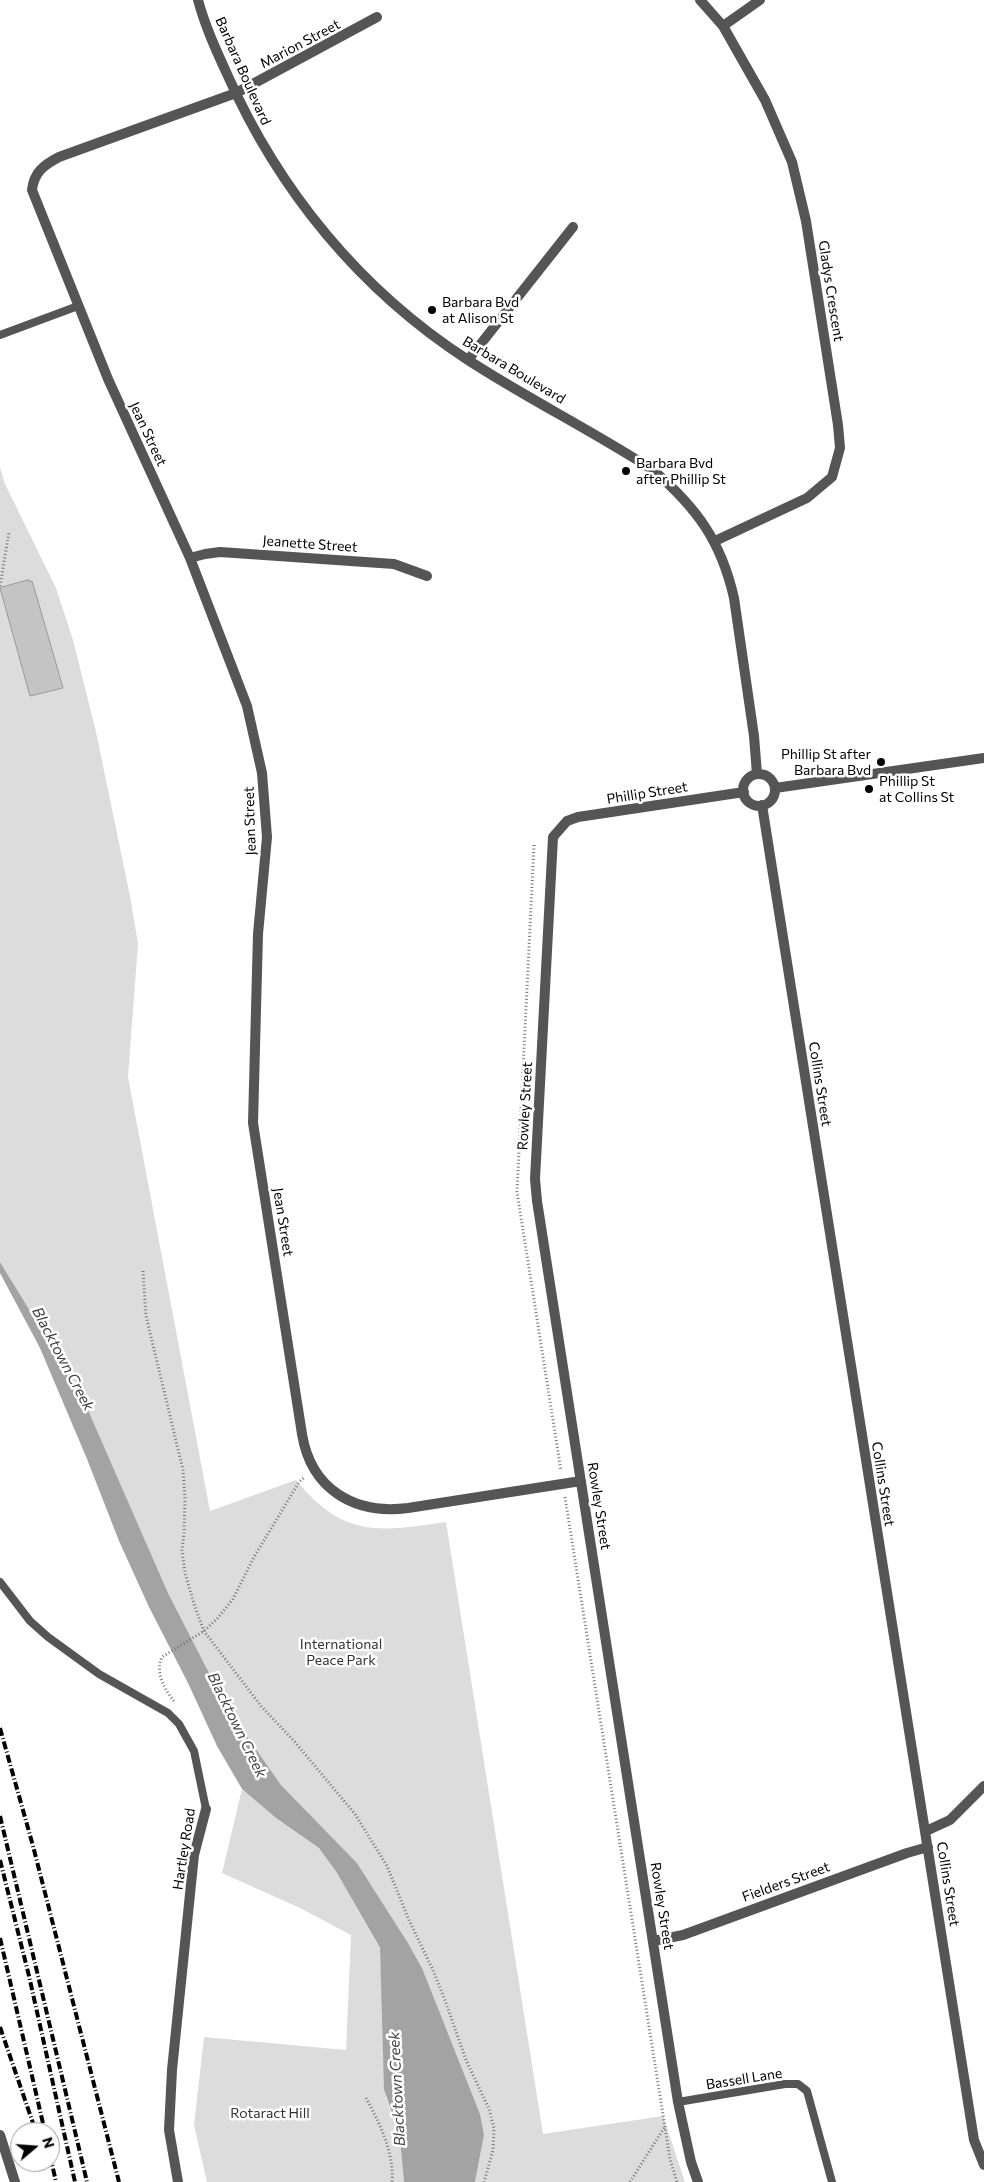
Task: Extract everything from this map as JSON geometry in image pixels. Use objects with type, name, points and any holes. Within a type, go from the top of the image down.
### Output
[{"type":"street","name":"Barbara Boulevard","points":[[198,0],[208,30],[257,136],[327,238],[387,299],[417,323],[468,360],[653,470],[682,497],[698,516],[715,541],[730,580],[754,736],[757,774]]},
{"type":"street","name":"Gladys Crescent","points":[[700,0],[723,26],[765,100],[792,162],[806,221],[840,448],[832,477],[807,498],[715,541]]},
{"type":"street","points":[[723,26],[760,0]]},
{"type":"street","name":"Marion Street","points":[[236,93],[377,18]]},
{"type":"street","name":"Jean Street","points":[[236,93],[59,157],[38,172],[33,180],[32,190],[108,379],[190,558],[247,706],[262,773],[267,837],[258,934],[254,1123],[304,1446],[313,1470],[331,1489],[346,1500],[357,1505],[380,1509],[408,1508],[581,1481]]},
{"type":"street","points":[[468,360],[573,227]]},
{"type":"street","name":"Jeanette Street","points":[[190,558],[220,552],[394,564],[427,576]]},
{"type":"street","points":[[775,788],[984,758]]},
{"type":"street","points":[[757,774],[770,777],[775,788],[774,796],[770,802],[762,805],[752,804],[746,799],[744,792],[746,781],[757,774]]},
{"type":"street","name":"Phillip Street","points":[[558,830],[567,821],[578,817],[744,792]]},
{"type":"street","name":"Collins Street","points":[[762,805],[974,2140],[984,2165]]},
{"type":"street","name":"Rowley Street","points":[[558,830],[553,837],[551,855],[535,1179],[678,2102],[698,2182]]},
{"type":"street","points":[[926,1831],[950,1820],[984,1786]]},
{"type":"street","name":"Hartley Road","points":[[178,2182],[169,2130],[172,2070],[194,1855],[206,1809]]},
{"type":"street","name":"Fielders Street","points":[[653,1941],[689,1932],[928,1847]]},
{"type":"street","points":[[0,2135],[16,2182]]},
{"type":"lane","points":[[0,335],[78,306]]},
{"type":"lane","name":"Hartley Road","points":[[0,1582],[30,1622],[99,1674],[168,1713],[179,1724],[194,1751],[206,1809]]},
{"type":"lane","name":"Bassell Lane","points":[[678,2102],[784,2084],[798,2084],[807,2091],[832,2182]]},
{"type":"path","points":[[0,586],[9,532]]},
{"type":"path","points":[[143,1271],[146,1316],[183,1470],[185,1499],[182,1550],[185,1573],[204,1631],[261,1706],[355,1814],[387,1866],[408,1918],[436,1977],[466,2060],[489,2109],[494,2128],[493,2143],[484,2182]]},
{"type":"path","points":[[167,1653],[204,1631],[217,1620],[233,1599],[254,1558],[300,1482],[313,1470]]},
{"type":"path","points":[[366,2098],[385,2136],[390,2155],[392,2182]]},
{"type":"path","points":[[630,2182],[665,2127],[682,2122]]},
{"type":"green space","name":"International Peace Park","points":[[0,467],[5,484],[56,588],[73,640],[96,732],[130,896],[138,944],[128,1077],[210,1511],[296,1480],[313,1499],[346,1521],[381,1528],[401,1528],[446,1522],[543,2134],[663,2116],[685,2182],[475,2182],[484,2135],[480,2114],[421,1966],[357,1863],[281,1785],[227,1708],[168,1593],[81,1394],[0,1262]]},
{"type":"green space","name":"Rotaract Hill","points":[[242,1789],[276,1818],[319,1848],[337,1873],[380,1949],[386,2098],[400,2139],[404,2182],[207,2182],[194,2125],[204,2037],[346,2050],[351,1935],[300,1908],[222,1873]]},
{"type":"water","name":"Blacktown Creek","points":[[0,1262],[81,1394],[168,1593],[227,1708],[281,1785],[357,1863],[422,1968],[480,2114],[484,2135],[475,2182],[404,2182],[400,2139],[384,2089],[380,1948],[337,1873],[319,1848],[276,1818],[242,1789],[217,1746],[119,1541],[40,1348],[0,1273]]},
{"type":"building","points":[[29,580],[29,582],[32,581],[63,688],[30,696],[0,588]]},
{"type":"railway","points":[[0,1728],[33,1846],[119,2182]]},
{"type":"railway","points":[[0,1816],[87,2182]]},
{"type":"railway","points":[[0,1860],[29,1976],[75,2182]]},
{"type":"railway","points":[[0,1938],[43,2122]]},
{"type":"railway","points":[[0,2027],[33,2122]]},
{"type":"railway","points":[[54,2172],[56,2182]]},
{"type":"place","name":"Barbara Bvd at Alison St","points":[[432,310]]},
{"type":"place","name":"Barbara Bvd after Phillip St","points":[[626,471]]},
{"type":"place","name":"Phillip St after Barbara Bvd","points":[[881,762]]},
{"type":"place","name":"Phillip St at Collins St","points":[[869,789]]}]
